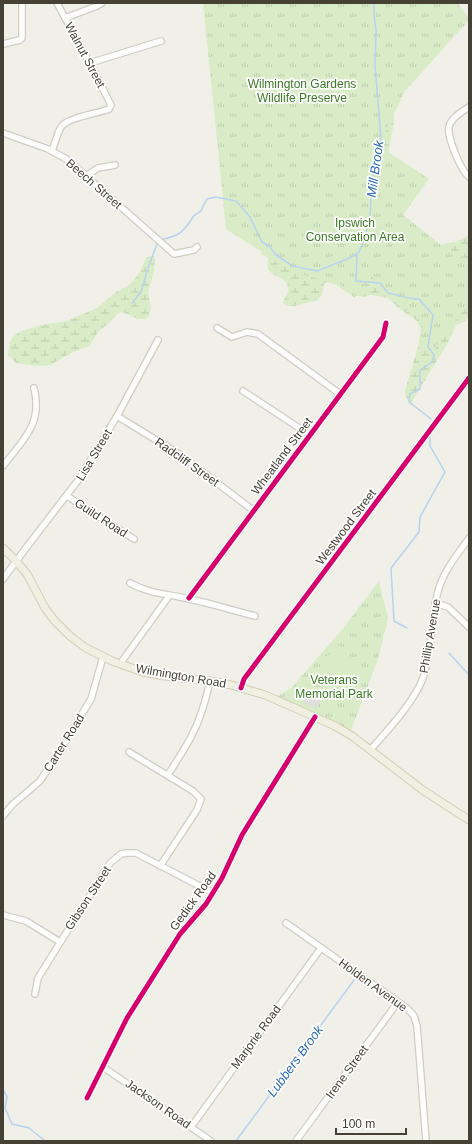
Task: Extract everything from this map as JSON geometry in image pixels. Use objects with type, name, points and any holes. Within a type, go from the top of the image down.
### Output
[{"type":"main road","name":"Wilmington Road","points":[[3,548],[27,574],[45,608],[58,624],[81,645],[103,657],[143,672],[210,681],[241,688],[278,700],[342,729],[424,791],[469,820]]},
{"type":"street","points":[[3,44],[20,40],[22,38],[22,3]]},
{"type":"street","name":"Walnut Street","points":[[52,151],[64,123],[104,112],[110,108],[110,103],[90,63],[57,3]]},
{"type":"street","points":[[65,18],[102,3]]},
{"type":"street","points":[[90,63],[161,41]]},
{"type":"street","points":[[469,107],[454,117],[448,130],[450,140],[461,167],[469,177]]},
{"type":"street","name":"Beech Street","points":[[3,133],[52,151],[71,162],[174,254],[194,250],[197,247]]},
{"type":"street","points":[[86,176],[98,168],[115,165]]},
{"type":"street","name":"Wheatland Street","points":[[188,598],[383,337],[386,323]]},
{"type":"street","points":[[217,328],[232,337],[247,332],[258,334],[340,394]]},
{"type":"street","name":"Lisa Street","points":[[3,579],[83,474],[117,416],[158,340]]},
{"type":"street","name":"Westwood Street","points":[[241,688],[244,679],[254,665],[469,378]]},
{"type":"street","points":[[3,466],[25,439],[33,426],[36,413],[36,396],[34,388]]},
{"type":"street","points":[[243,391],[310,435]]},
{"type":"street","name":"Radcliff Street","points":[[117,416],[179,454],[254,511]]},
{"type":"street","name":"Guild Road","points":[[67,496],[134,540]]},
{"type":"street","name":"Phillip Avenue","points":[[371,750],[401,714],[421,682],[428,658],[435,603],[439,588],[445,573],[469,538]]},
{"type":"street","points":[[130,582],[139,588],[169,596],[188,598],[255,616]]},
{"type":"street","points":[[120,664],[169,596]]},
{"type":"street","points":[[435,603],[448,607],[469,627]]},
{"type":"street","name":"Carter Road","points":[[3,816],[12,805],[40,781],[58,754],[91,699],[103,657]]},
{"type":"street","points":[[168,775],[194,731],[206,698],[210,681]]},
{"type":"street","name":"Gedick Road","points":[[87,1098],[128,1018],[180,934],[199,913],[213,893],[229,866],[242,835],[315,717]]},
{"type":"street","points":[[129,752],[168,775],[201,798],[197,810],[160,866]]},
{"type":"street","name":"Gibson Street","points":[[35,994],[38,978],[60,942],[113,860],[121,854],[140,854],[213,893]]},
{"type":"street","points":[[3,915],[26,921],[60,942]]},
{"type":"street","name":"Holden Avenue","points":[[286,923],[411,1012],[417,1023],[426,1141]]},
{"type":"street","name":"Marjorie Road","points":[[191,1127],[321,948]]},
{"type":"street","name":"Irene Street","points":[[296,1141],[398,1002]]},
{"type":"street","name":"Jackson Road","points":[[104,1067],[211,1141]]},
{"type":"green space","name":"Wilmington Gardens Wildlife Preserve","points":[[203,3],[457,3],[469,18],[469,20],[405,91],[383,138],[375,143],[429,179],[403,215],[469,267],[469,302],[431,353],[421,345],[423,319],[389,293],[371,276],[354,298],[342,285],[296,273],[260,253],[262,252],[226,229]]},
{"type":"green space","name":"Ipswich Conservation Area","points":[[394,108],[394,121],[381,195],[434,246],[456,242],[469,235],[469,317],[466,321],[456,325],[411,405],[407,400],[405,390],[418,347],[421,328],[416,320],[400,309],[388,298],[371,295],[364,297],[352,295],[334,284],[327,282],[324,284],[322,295],[316,301],[295,306],[287,305],[283,303],[288,292],[287,284],[282,279],[272,274],[268,268],[269,251],[347,182]]},
{"type":"green space","points":[[155,256],[154,271],[148,292],[151,308],[149,316],[145,319],[137,319],[122,312],[117,314],[99,331],[89,346],[73,352],[50,365],[36,366],[16,363],[8,355],[10,342],[19,332],[41,325],[67,321],[97,308],[116,292],[128,286],[140,272],[146,258]]},
{"type":"green space","name":"Veterans Memorial Park","points":[[379,581],[388,618],[378,659],[351,730],[278,698],[278,696],[292,687],[341,631]]},
{"type":"green space","points":[[339,645],[352,658],[359,671],[359,675],[349,700],[315,681],[313,676],[327,656]]},
{"type":"green space","points":[[325,688],[330,691],[326,701],[320,698]]},
{"type":"shaded area","points":[[306,694],[310,694],[321,700],[316,709],[302,702]]},
{"type":"waterway","name":"Mill Brook","points":[[163,239],[181,232],[194,216],[201,211],[207,199],[216,197],[236,201],[250,217],[262,242],[269,246],[276,255],[293,266],[317,271],[350,258],[359,252],[364,241],[370,218],[372,180],[381,139],[375,65],[376,29],[374,3]]},
{"type":"waterway","name":"Mill Brook","points":[[132,303],[141,292],[157,244]]},
{"type":"waterway","points":[[357,255],[356,281],[380,283],[388,293],[407,298],[419,299],[433,315],[428,347],[434,355],[432,362],[420,370],[420,389],[410,394],[409,402],[431,419]]},
{"type":"waterway","points":[[407,628],[394,621],[391,568],[419,532],[420,517],[445,472],[430,446],[430,437]]},
{"type":"waterway","points":[[449,653],[469,675]]},
{"type":"waterway","name":"Lubbers Brook","points":[[236,1141],[354,980]]},
{"type":"waterway","name":"Lubbers Brook","points":[[3,1089],[7,1097],[5,1108],[12,1124],[29,1128],[45,1141]]},
{"type":"cycle path","points":[[189,598],[383,337],[386,323]]},
{"type":"cycle path","points":[[241,688],[244,679],[469,378]]},
{"type":"cycle path","points":[[87,1098],[127,1018],[180,934],[206,904],[222,878],[242,835],[315,717]]}]
